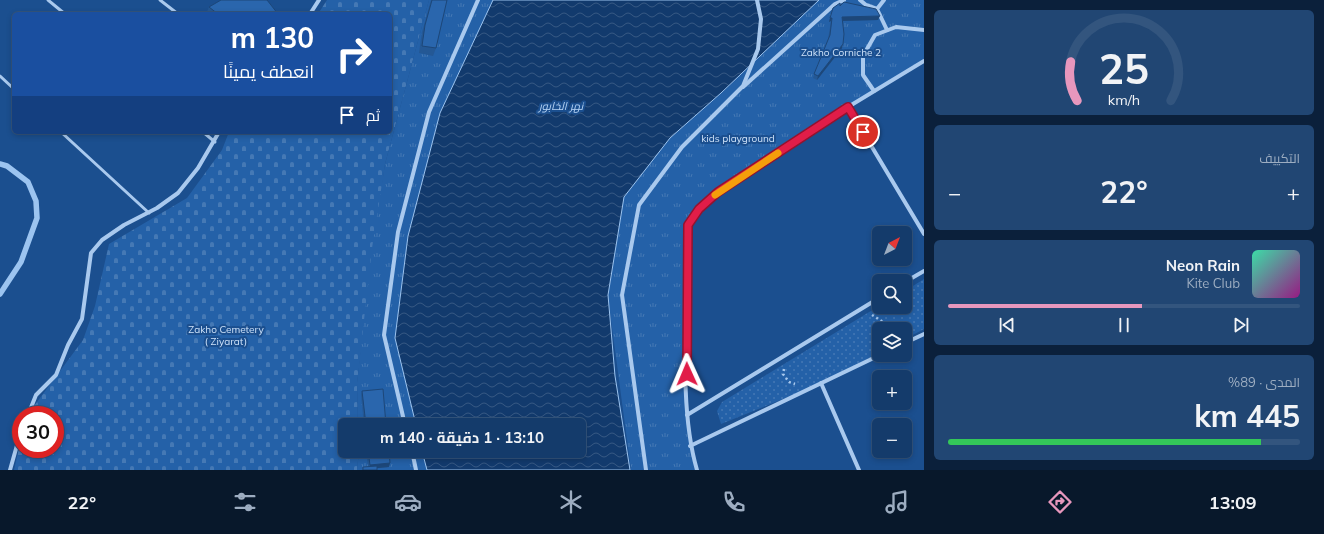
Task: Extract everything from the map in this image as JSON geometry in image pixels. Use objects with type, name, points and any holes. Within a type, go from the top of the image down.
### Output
[{"type":"street","points":[[311,12],[319,0]]},
{"type":"street","points":[[403,418],[384,335],[398,232],[430,112],[478,0]]},
{"type":"street","points":[[646,470],[622,295],[639,205],[682,147],[743,86],[758,49],[761,19],[757,0]]},
{"type":"street","points":[[726,102],[835,4],[844,0]]},
{"type":"street","points":[[860,0],[866,5],[877,9],[887,30]]},
{"type":"street","points":[[877,9],[884,0]]},
{"type":"street","points":[[874,91],[863,75],[863,56],[875,35],[896,26],[924,30]]},
{"type":"street","points":[[697,470],[690,446],[688,415],[686,332],[688,225],[699,209],[718,192],[848,107],[924,61]]},
{"type":"street","points":[[848,107],[924,234]]},
{"type":"street","points":[[32,406],[36,395],[56,374],[68,345],[82,319],[91,253],[102,240],[124,225],[149,213],[178,193],[198,168],[215,142],[218,134]]},
{"type":"street","points":[[912,278],[924,271]]},
{"type":"street","points":[[688,415],[872,302]]},
{"type":"street","points":[[912,340],[924,334]]},
{"type":"street","points":[[690,446],[872,359]]},
{"type":"street","points":[[821,383],[859,470]]},
{"type":"street","points":[[10,470],[13,458]]},
{"type":"street","points":[[413,458],[416,470]]},
{"type":"lane","points":[[48,0],[63,12]]},
{"type":"lane","points":[[160,0],[175,12]]},
{"type":"lane","points":[[0,76],[12,87]]},
{"type":"lane","points":[[63,134],[149,213]]},
{"type":"lane","points":[[205,134],[215,142]]},
{"type":"path","points":[[854,314],[872,315],[884,322]]},
{"type":"path","points":[[788,354],[783,374],[789,382],[808,390]]},
{"type":"green space","name":"Zakho Cemetery ( Ziyarat)","points":[[327,0],[429,0],[385,164],[357,383],[358,418],[338,418],[338,458],[358,458],[357,470],[14,470],[17,458],[64,458],[64,406],[34,406],[83,340],[95,306],[109,244],[187,198],[222,150],[228,134],[392,134],[392,12],[319,12]]},
{"type":"green space","points":[[429,0],[494,0],[440,113],[408,236],[395,338],[414,418],[358,418],[357,383],[372,248],[385,164]]},
{"type":"green space","name":"Zakho Corniche 2","points":[[819,0],[924,0],[924,61],[718,192],[699,209],[688,225],[687,415],[697,470],[631,470],[608,297],[624,197],[670,138],[724,91]]},
{"type":"green space","points":[[924,279],[924,329],[912,335],[912,322],[872,322],[872,357],[808,389],[721,424],[717,411],[722,402],[872,310],[872,314],[912,314],[912,287]]},
{"type":"green space","points":[[358,458],[424,458],[427,470],[357,470]]},
{"type":"water","name":"نهر الخابور","points":[[493,0],[819,0],[721,93],[670,138],[624,197],[608,295],[615,376],[630,470],[427,470],[424,458],[586,458],[586,418],[414,418],[395,338],[408,236],[440,113]]},
{"type":"building","points":[[221,0],[267,0],[276,12],[215,12],[209,7]]},
{"type":"building","points":[[432,0],[447,0],[436,48],[422,46],[425,25]]},
{"type":"building","points":[[844,2],[876,9],[880,16],[842,17],[844,34],[843,44],[818,76],[814,74],[830,35],[832,18],[830,18],[833,8],[840,3],[840,6]]},
{"type":"building","points":[[383,389],[385,418],[365,418],[362,391]]},
{"type":"building","points":[[369,458],[390,458],[390,463],[370,465]]},
{"type":"building","points":[[377,466],[377,470],[363,470],[363,467]]},
{"type":"waterway","points":[[0,164],[7,166],[28,182],[36,201],[37,218],[21,262],[0,294]]},
{"type":"slow traffic","points":[[715,195],[778,153]]},
{"type":"route","points":[[687,374],[686,332],[688,225],[699,209],[718,192],[848,107],[863,132]]},
{"type":"park label","name":"kids playground","points":[[738,138]]}]
